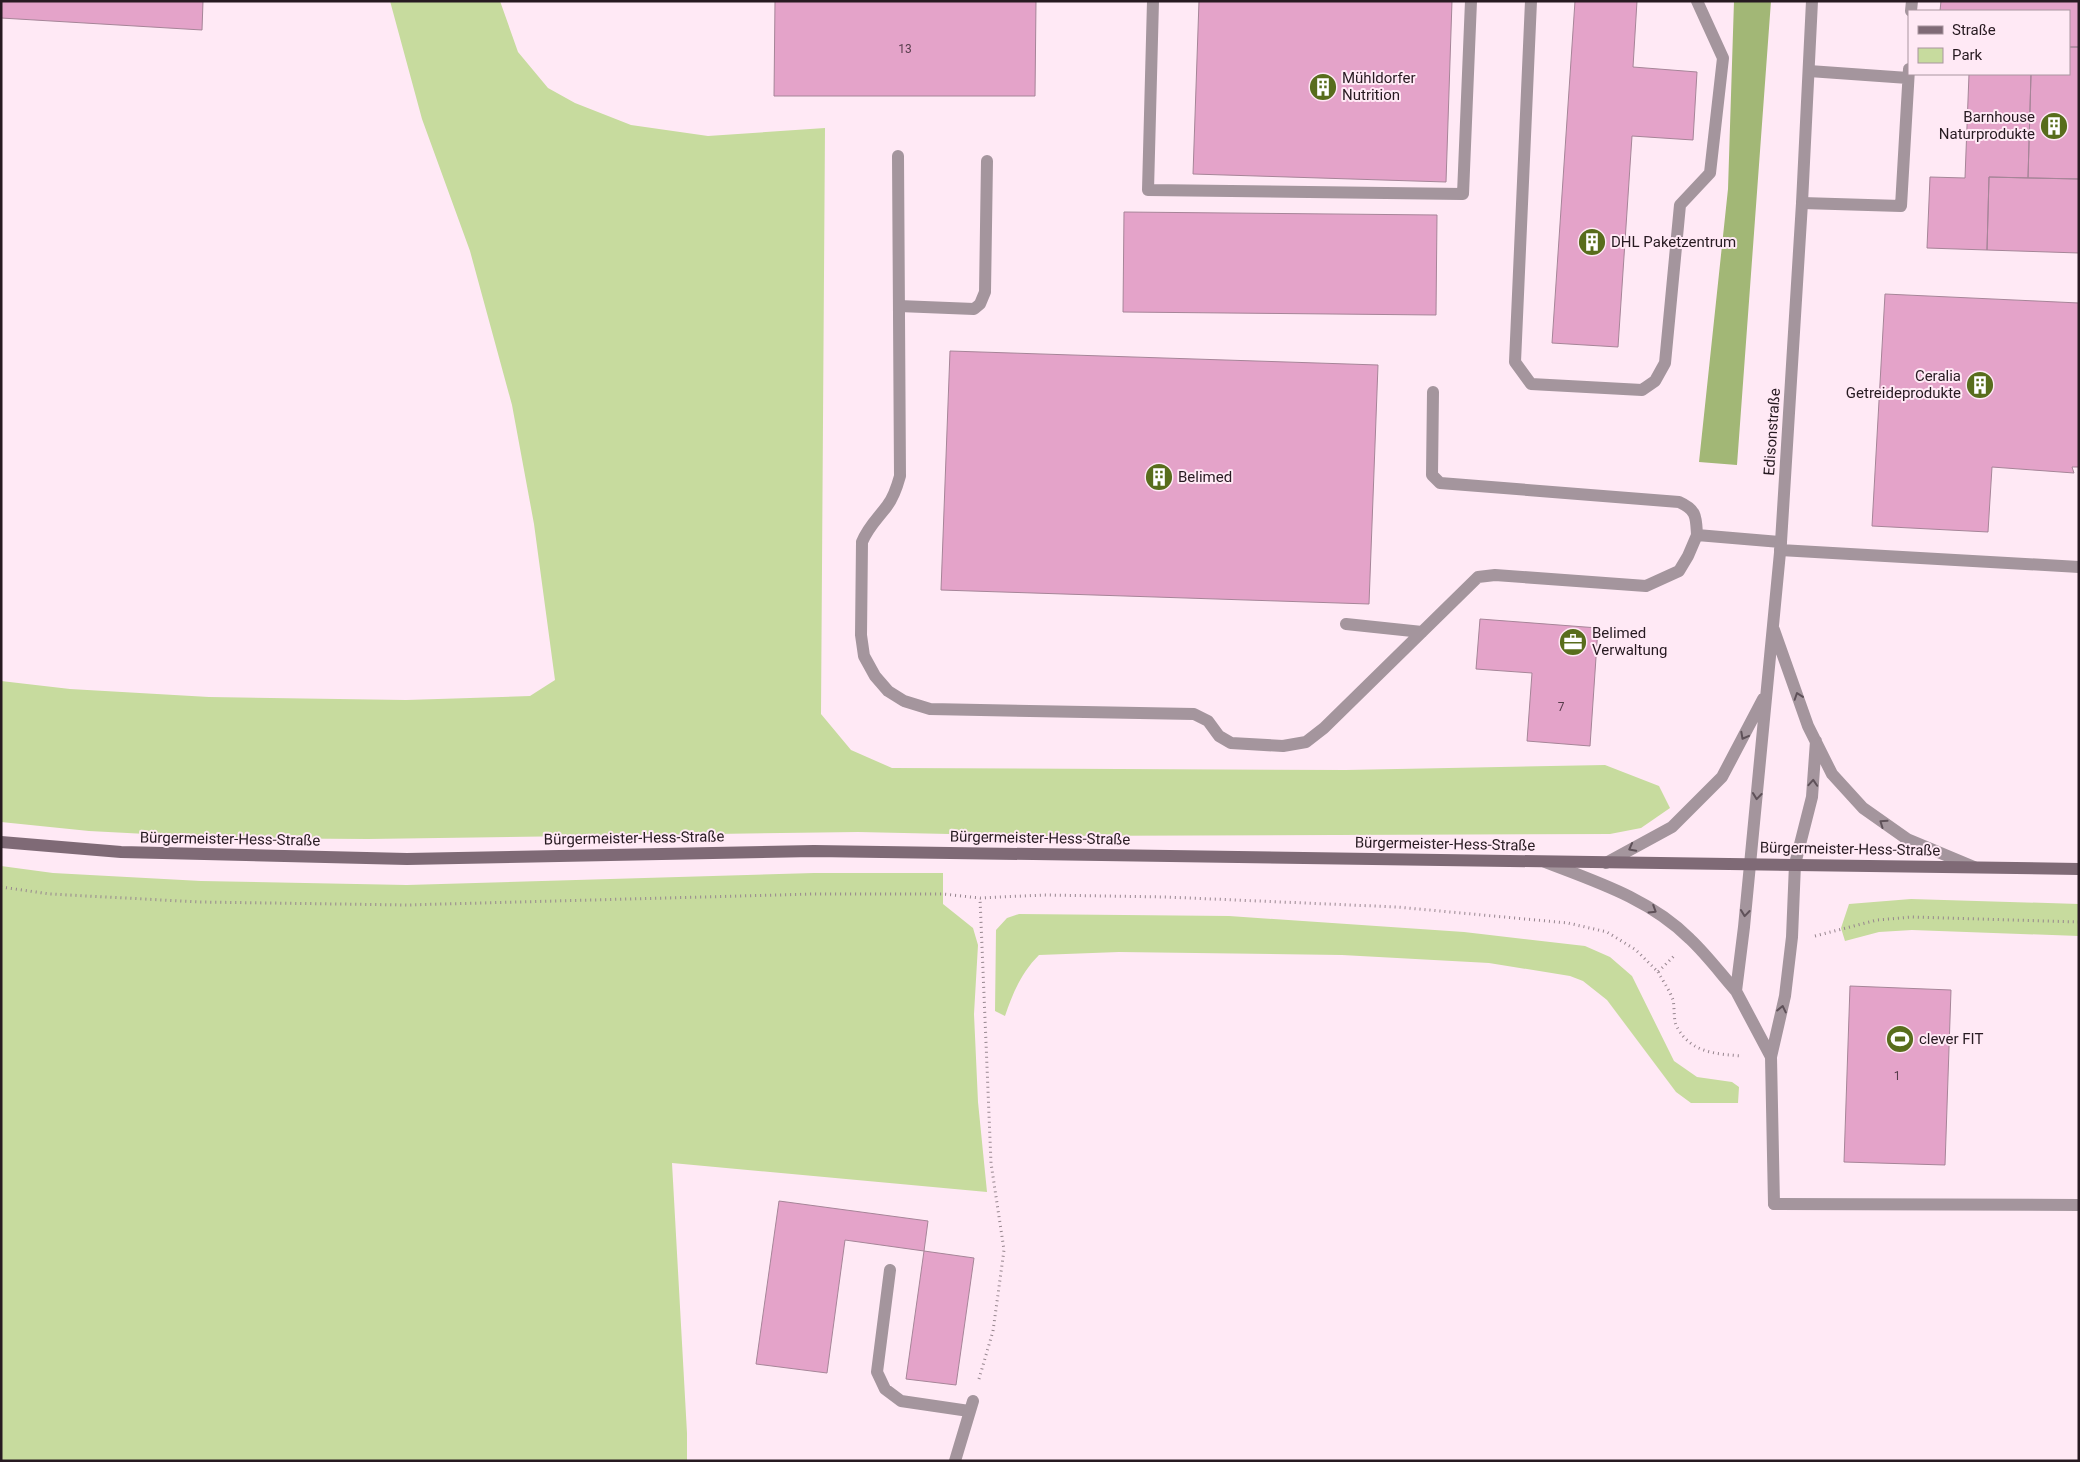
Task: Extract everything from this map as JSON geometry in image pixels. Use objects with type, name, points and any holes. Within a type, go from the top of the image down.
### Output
[{"type":"main road","name":"Bürgermeister-Hess-Straße","points":[[1,842],[121,852],[407,859],[814,851],[2079,868]]},
{"type":"street","points":[[1153,1],[1148,190],[1463,194],[1471,1]]},
{"type":"street","points":[[1531,1],[1516,362],[1531,384],[1642,390],[1655,381],[1665,363],[1680,205],[1710,173],[1723,58],[1697,1]]},
{"type":"street","name":"Edisonstraße","points":[[1736,991],[1780,546],[1802,204],[1812,1]]},
{"type":"street","points":[[1809,71],[1908,74]]},
{"type":"street","points":[[1802,204],[1901,206],[1909,75]]},
{"type":"street","points":[[898,156],[900,476],[894,494],[887,506],[867,530],[862,542],[861,635],[864,656],[876,676],[888,691],[904,701],[930,709],[1194,714],[1208,721],[1219,736],[1231,743],[1283,746],[1306,742],[1324,728],[1478,578],[1495,575],[1646,586],[1679,571],[1697,535],[1696,517],[1690,507],[1679,502],[1440,483],[1432,475],[1433,392]]},
{"type":"street","points":[[899,306],[974,309],[980,304],[985,292],[987,161]]},
{"type":"street","points":[[1697,535],[1780,546],[2079,567]]},
{"type":"street","points":[[1346,624],[1422,632]]},
{"type":"street","points":[[1773,626],[1808,726],[1832,774],[1862,808],[1907,839],[1974,867]]},
{"type":"street","points":[[1606,863],[1672,827],[1722,777],[1767,692]]},
{"type":"street","points":[[1816,742],[1812,797],[1796,864],[1792,937],[1785,996],[1772,1057],[1774,1204],[2079,1205]]},
{"type":"street","points":[[1545,862],[1628,894],[1663,916],[1690,938],[1736,991],[1772,1057]]},
{"type":"street","points":[[890,1270],[877,1372],[885,1390],[901,1401],[971,1406],[955,1461]]},
{"type":"path","points":[[1,887],[50,894],[200,902],[407,905],[814,894],[943,894],[980,898],[1044,894],[1397,907],[1509,916],[1568,923],[1607,932],[1636,950],[1658,972],[1672,999],[1676,1026],[1685,1038],[1698,1048],[1714,1054],[1772,1057]]},
{"type":"path","points":[[971,1406],[993,1331],[1004,1250],[991,1163],[980,898]]},
{"type":"path","points":[[1792,937],[1815,936],[1877,920],[1912,917],[2079,922]]},
{"type":"path","points":[[1658,972],[1690,938]]},
{"type":"green space","points":[[390,1],[500,1],[518,52],[548,88],[575,103],[631,125],[708,136],[825,128],[821,714],[851,750],[892,768],[1346,770],[1605,765],[1659,786],[1670,808],[1641,828],[1610,834],[1039,836],[858,832],[368,839],[223,838],[89,831],[1,822],[1,681],[70,689],[209,697],[406,700],[530,696],[555,680],[534,524],[512,405],[470,251],[422,119]]},
{"type":"green space","points":[[1734,1],[1771,1],[1737,465],[1699,462],[1728,189]]},
{"type":"green space","points":[[1,866],[53,873],[201,881],[407,885],[814,873],[943,873],[943,904],[973,928],[978,945],[974,1014],[978,1102],[987,1192],[672,1163],[687,1461],[1,1461]]},
{"type":"green space","points":[[1911,899],[2079,904],[2079,936],[1912,930],[1879,932],[1845,941],[1841,928],[1849,904]]},
{"type":"green space","points":[[1019,914],[1229,916],[1464,932],[1585,946],[1610,957],[1632,976],[1674,1061],[1697,1077],[1732,1082],[1739,1087],[1738,1103],[1691,1103],[1676,1092],[1607,1000],[1583,981],[1570,976],[1489,963],[1342,955],[1119,952],[1039,955],[1027,969],[1018,984],[1005,1016],[995,1011],[996,930],[1007,918]]},
{"type":"building","points":[[1,1],[203,1],[202,30],[1,18]]},
{"type":"building","points":[[775,1],[1036,1],[1035,96],[774,96]]},
{"type":"building","name":"Mühldorfer Nutrition","points":[[1199,1],[1452,1],[1446,182],[1193,174]]},
{"type":"building","name":"DHL Paketzentrum","points":[[1575,1],[1637,1],[1633,67],[1697,72],[1693,140],[1632,136],[1618,347],[1552,343]]},
{"type":"building","points":[[1941,1],[2079,1],[2079,47],[2070,47],[2070,10],[1940,10]]},
{"type":"building","name":"Barnhouse Naturprodukte","points":[[2070,47],[2079,47],[2079,179],[2028,178],[2031,75],[2070,75]]},
{"type":"building","points":[[1969,75],[2031,75],[2028,178],[1989,177],[1987,250],[1927,248],[1930,177],[1965,178]]},
{"type":"building","points":[[1989,177],[2079,179],[2079,253],[1987,250]]},
{"type":"building","points":[[1124,212],[1437,215],[1436,315],[1123,312]]},
{"type":"building","name":"Ceralia Getreideprodukte","points":[[1885,294],[2079,303],[2079,467],[2072,467],[2074,473],[1992,467],[1988,532],[1872,526]]},
{"type":"building","name":"Belimed","points":[[950,351],[1378,365],[1369,604],[941,590]]},
{"type":"building","points":[[1480,619],[1598,628],[1590,746],[1527,741],[1532,673],[1476,669]]},
{"type":"building","points":[[1850,986],[1951,990],[1945,1165],[1844,1162]]},
{"type":"building","points":[[779,1201],[928,1221],[924,1251],[845,1240],[827,1373],[756,1364]]},
{"type":"building","points":[[924,1251],[974,1258],[956,1385],[906,1379]]},
{"type":"place","name":"Mühldorfer Nutrition","points":[[1323,87]]},
{"type":"place","name":"Barnhouse Naturprodukte","points":[[2054,126]]},
{"type":"place","name":"DHL Paketzentrum","points":[[1592,242]]},
{"type":"place","name":"Ceralia Getreideprodukte","points":[[1980,385]]},
{"type":"place","name":"Belimed","points":[[1159,477]]},
{"type":"place","name":"Belimed Verwaltung","points":[[1573,642]]},
{"type":"place","name":"clever FIT","points":[[1900,1039]]}]
